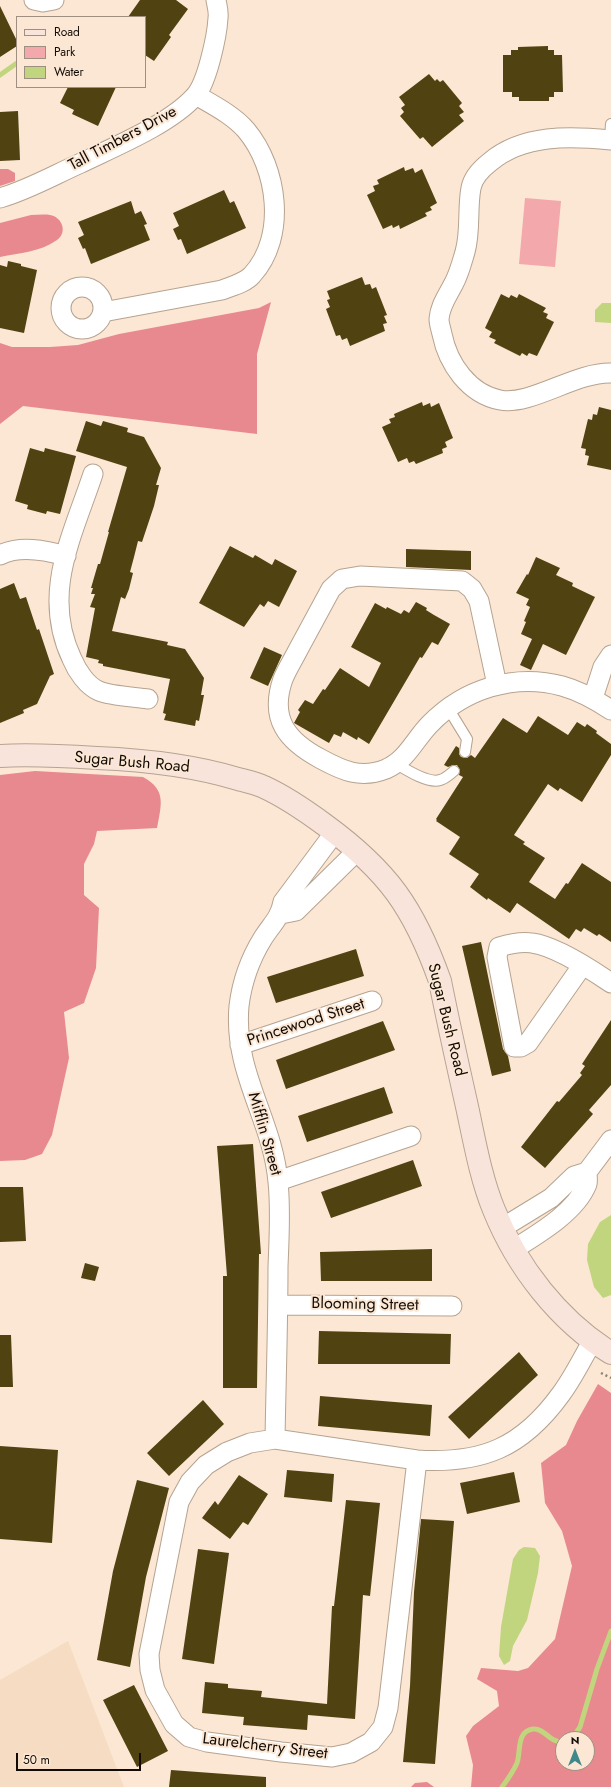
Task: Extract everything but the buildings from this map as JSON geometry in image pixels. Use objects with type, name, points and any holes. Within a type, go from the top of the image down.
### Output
[{"type":"street","points":[[34,0],[43,2],[54,0]]},
{"type":"street","name":"Tall Timbers Drive","points":[[0,198],[34,185],[172,117],[196,95],[208,69],[214,45],[218,17],[216,0]]},
{"type":"street","points":[[103,312],[222,290],[241,283],[252,276],[261,263],[267,249],[272,233],[274,208],[272,185],[257,146],[246,130],[231,117],[196,95]]},
{"type":"street","points":[[611,134],[567,137],[519,144],[501,152],[480,170],[471,187],[466,251],[455,281],[443,303],[439,320],[443,341],[452,362],[462,378],[480,393],[501,400],[523,399],[585,376],[611,373]]},
{"type":"street","points":[[93,474],[66,556],[59,586],[58,602],[66,648],[85,681],[99,691],[148,699]]},
{"type":"street","points":[[0,555],[20,550],[36,550],[66,556]]},
{"type":"street","points":[[497,685],[479,601],[472,589],[462,581],[360,576],[342,579],[331,589],[283,678],[278,696],[278,712],[287,733],[302,750],[346,772],[368,774],[387,768],[404,757],[424,729],[448,708],[477,690],[519,682],[544,682],[563,686],[593,698],[611,710]]},
{"type":"street","points":[[593,698],[603,667],[611,655]]},
{"type":"street","name":"Sugar Bush Road","points":[[0,756],[66,756],[151,761],[190,767],[226,775],[263,786],[304,810],[335,832],[358,850],[381,872],[397,892],[410,912],[431,955],[440,981],[480,1164],[494,1210],[502,1228],[525,1270],[537,1284],[558,1308],[592,1342],[611,1353]]},
{"type":"street","name":"Mifflin Street","points":[[275,1439],[278,1305],[278,1181],[272,1150],[246,1072],[240,1045],[239,1006],[248,969],[258,946],[280,914],[284,902],[335,832]]},
{"type":"street","points":[[280,914],[296,911],[358,850]]},
{"type":"street","points":[[582,966],[528,1044],[521,1047],[514,1046],[497,957],[499,947],[510,944],[532,942],[552,949],[582,966],[611,983]]},
{"type":"street","name":"Princewood Street","points":[[240,1045],[372,1002]]},
{"type":"street","points":[[278,1181],[411,1136]]},
{"type":"street","points":[[502,1228],[551,1198],[574,1176],[587,1172],[611,1140]]},
{"type":"street","points":[[514,1249],[564,1214],[579,1198],[587,1183],[587,1172]]},
{"type":"street","points":[[551,1198],[564,1214]]},
{"type":"street","name":"Blooming Street","points":[[278,1305],[452,1306]]},
{"type":"street","name":"Laurelcherry Street","points":[[417,1460],[388,1708],[383,1727],[371,1742],[351,1753],[332,1757],[225,1745],[189,1737],[174,1724],[155,1690],[150,1670],[150,1647],[179,1502],[190,1482],[206,1465],[227,1452],[250,1443],[275,1439],[417,1460],[439,1461],[464,1459],[490,1454],[514,1441],[531,1429],[547,1412],[561,1393],[592,1342]]},
{"type":"lane","points":[[448,708],[467,739],[465,752]]},
{"type":"lane","points":[[395,763],[410,772],[432,780],[441,780],[454,771]]},
{"type":"path","points":[[601,1373],[611,1378]]},
{"type":"shaded area","points":[[0,169],[8,169],[15,173],[15,181],[0,186]]},
{"type":"shaded area","points":[[31,215],[50,215],[58,219],[63,229],[60,237],[37,250],[0,257],[0,223]]},
{"type":"shaded area","points":[[271,302],[257,354],[257,434],[23,406],[0,424],[0,343],[12,347],[78,345],[119,334],[259,308]]},
{"type":"shaded area","points":[[35,771],[143,777],[156,787],[159,793],[161,805],[157,828],[97,831],[94,844],[84,864],[84,895],[99,908],[96,968],[84,1003],[64,1012],[69,1058],[52,1135],[42,1154],[25,1160],[0,1161],[0,775]]},
{"type":"shaded area","points":[[598,1384],[611,1393],[611,1787],[471,1787],[473,1765],[466,1736],[473,1726],[499,1706],[497,1691],[477,1679],[481,1668],[518,1671],[528,1668],[555,1639],[572,1566],[562,1531],[545,1503],[541,1463],[566,1445],[577,1421]]},
{"type":"shaded area","points":[[68,1641],[124,1787],[0,1787],[0,1680]]},
{"type":"shaded area","points":[[427,1782],[434,1787],[411,1787],[415,1783]]},
{"type":"green space","points":[[525,198],[561,201],[555,267],[519,264]]},
{"type":"water","points":[[602,303],[611,303],[611,323],[595,322],[595,310]]},
{"type":"water","points":[[611,1215],[611,1295],[603,1298],[594,1287],[587,1260],[588,1244],[600,1222]]},
{"type":"water","points":[[524,1547],[535,1548],[540,1556],[538,1573],[527,1620],[513,1646],[510,1661],[504,1665],[499,1656],[501,1627],[513,1559],[519,1550]]},
{"type":"waterway","points":[[0,75],[16,64]]},
{"type":"waterway","points":[[577,1731],[580,1727],[597,1669],[611,1631]]},
{"type":"waterway","points":[[502,1787],[517,1763],[520,1743],[524,1734],[533,1729],[537,1729],[555,1740]]}]
